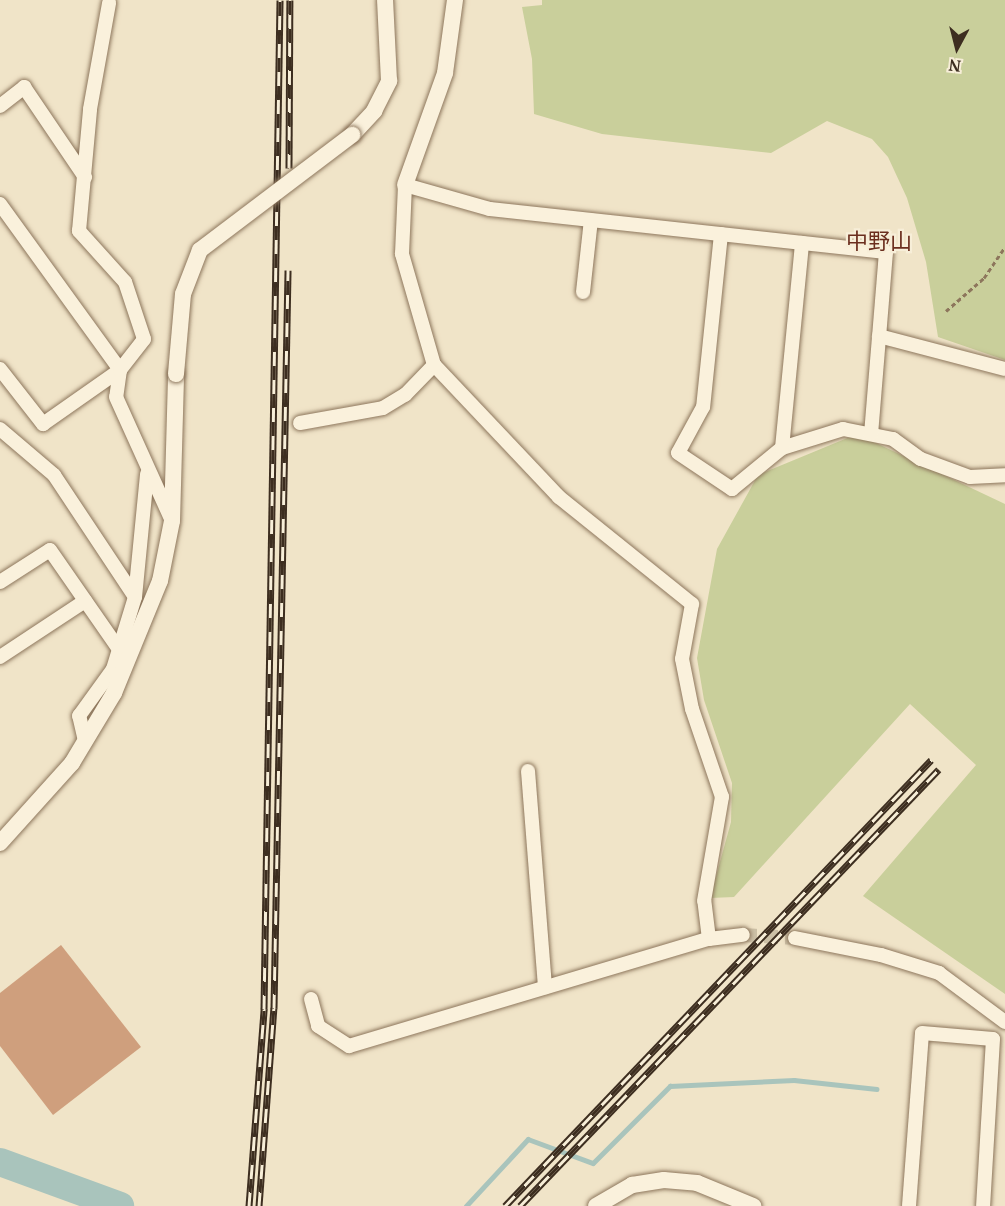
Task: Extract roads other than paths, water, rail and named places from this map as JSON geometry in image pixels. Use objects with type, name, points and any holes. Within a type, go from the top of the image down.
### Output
[{"type":"street","points":[[0,843],[37,807],[85,741],[114,693],[156,591],[172,521],[176,374],[183,294],[200,250],[352,135],[374,111],[389,81],[385,0]]},
{"type":"street","points":[[455,0],[445,73],[405,185],[402,254],[434,365],[559,497],[692,604],[682,659],[692,709],[722,797],[704,901],[709,939]]},
{"type":"street","points":[[0,369],[43,424],[120,370],[144,339],[125,282],[79,231],[84,177],[109,3]]},
{"type":"street","points":[[0,106],[24,87],[84,177]]},
{"type":"street","points":[[405,185],[490,209],[886,252],[871,433]]},
{"type":"street","points":[[0,204],[120,370],[116,397],[147,474],[172,521]]},
{"type":"street","points":[[584,292],[591,220]]},
{"type":"street","points":[[721,234],[703,407],[678,453],[732,489],[782,448],[843,429],[871,433],[947,470],[970,477],[1005,475]]},
{"type":"street","points":[[782,448],[802,243]]},
{"type":"street","points":[[879,336],[1005,369]]},
{"type":"street","points":[[300,423],[383,408],[405,395],[434,365]]},
{"type":"street","points":[[0,429],[54,475],[135,597]]},
{"type":"street","points":[[85,741],[79,716],[105,682],[135,597],[147,474]]},
{"type":"street","points":[[0,582],[50,550],[118,648]]},
{"type":"street","points":[[0,657],[85,601]]},
{"type":"street","points":[[528,771],[545,987]]},
{"type":"street","points":[[311,999],[318,1026],[349,1046],[709,939],[743,935]]},
{"type":"street","points":[[795,938],[881,955],[939,973],[1005,1022]]},
{"type":"street","points":[[909,1206],[922,1033],[993,1039],[983,1206]]},
{"type":"street","points":[[596,1206],[632,1185],[664,1180],[697,1182],[753,1206]]},
{"type":"waterway","points":[[466,1206],[528,1139],[593,1163],[670,1086],[794,1080],[877,1089]]},
{"type":"waterway","points":[[0,1162],[120,1206]]},
{"type":"tunnel","points":[[743,935],[795,938]]},
{"type":"railway","points":[[249,1206],[264,1009],[280,0]]},
{"type":"railway","points":[[289,168],[290,0]]},
{"type":"railway","points":[[259,1206],[274,1008],[288,270]]},
{"type":"railway","points":[[505,1206],[931,760]]},
{"type":"railway","points":[[520,1206],[939,769]]},
{"type":"district","name":"中野山","points":[[879,241]]}]
